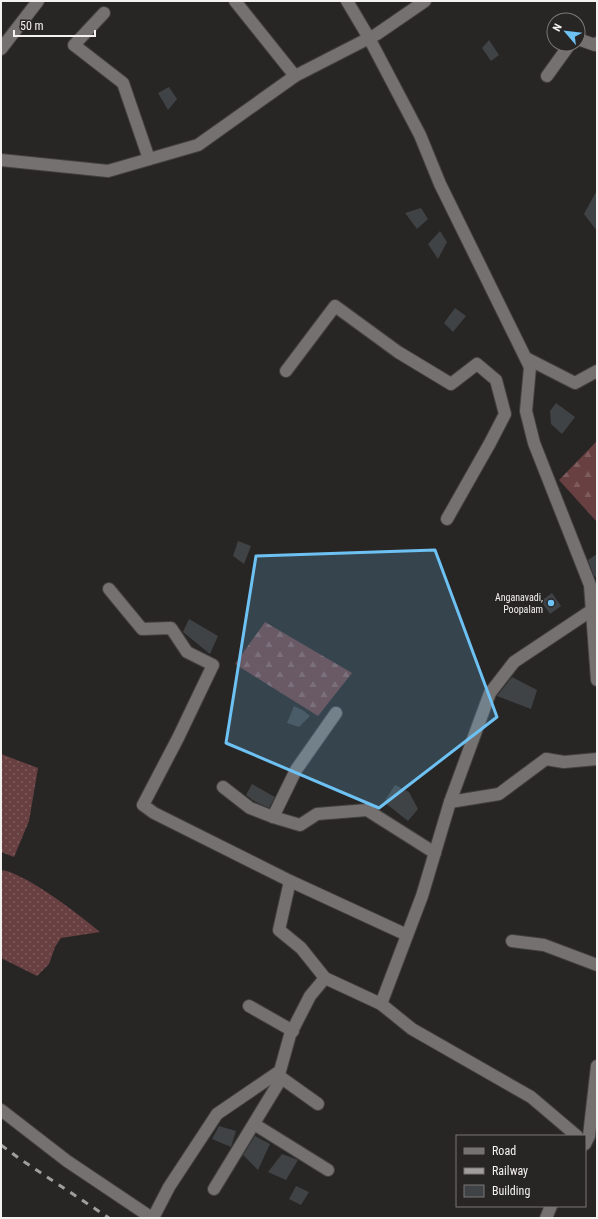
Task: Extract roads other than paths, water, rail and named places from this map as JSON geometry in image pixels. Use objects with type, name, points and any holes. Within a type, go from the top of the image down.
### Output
[{"type":"street","points":[[1,49],[38,1]]},
{"type":"street","points":[[235,1],[295,76]]},
{"type":"street","points":[[347,1],[369,38],[420,135],[440,184],[530,367],[526,411],[534,443],[590,585],[594,610],[597,680]]},
{"type":"street","points":[[1,160],[108,171],[198,145],[295,76],[369,38],[425,1]]},
{"type":"street","points":[[104,13],[74,45],[123,83],[149,159]]},
{"type":"street","points":[[586,42],[595,45],[597,43]]},
{"type":"street","points":[[547,76],[564,52]]},
{"type":"street","points":[[286,371],[335,306],[398,352],[451,384],[476,364],[496,380],[504,414],[490,443],[447,519]]},
{"type":"street","points":[[526,358],[575,383],[597,371]]},
{"type":"street","points":[[109,589],[142,629],[171,628],[187,652],[213,665],[178,738],[143,805],[154,814],[290,881],[407,935]]},
{"type":"street","points":[[381,1004],[422,896],[450,802],[490,693],[514,662],[594,610]]},
{"type":"street","points":[[273,817],[296,770],[336,713]]},
{"type":"street","points":[[450,802],[499,794],[546,759],[564,762],[597,759]]},
{"type":"street","points":[[222,787],[250,808],[300,825],[317,814],[367,810],[435,853]]},
{"type":"street","points":[[290,881],[279,930],[301,948],[325,978],[381,1004],[412,1029],[531,1097],[576,1135]]},
{"type":"street","points":[[512,941],[544,944],[597,965]]},
{"type":"street","points":[[214,1189],[254,1124],[278,1076],[290,1035],[310,996],[325,978]]},
{"type":"street","points":[[249,1006],[293,1031]]},
{"type":"street","points":[[586,1141],[589,1136],[597,1066]]},
{"type":"street","points":[[278,1076],[318,1104]]},
{"type":"street","points":[[1,1110],[67,1161],[152,1218],[169,1187],[217,1114],[278,1076]]},
{"type":"street","points":[[254,1124],[328,1170]]},
{"type":"street","points":[[546,1218],[551,1207]]},
{"type":"railway","points":[[1,1145],[109,1218]]},
{"type":"place","name":"Anganavadi, Poopalam","points":[[551,603]]}]
